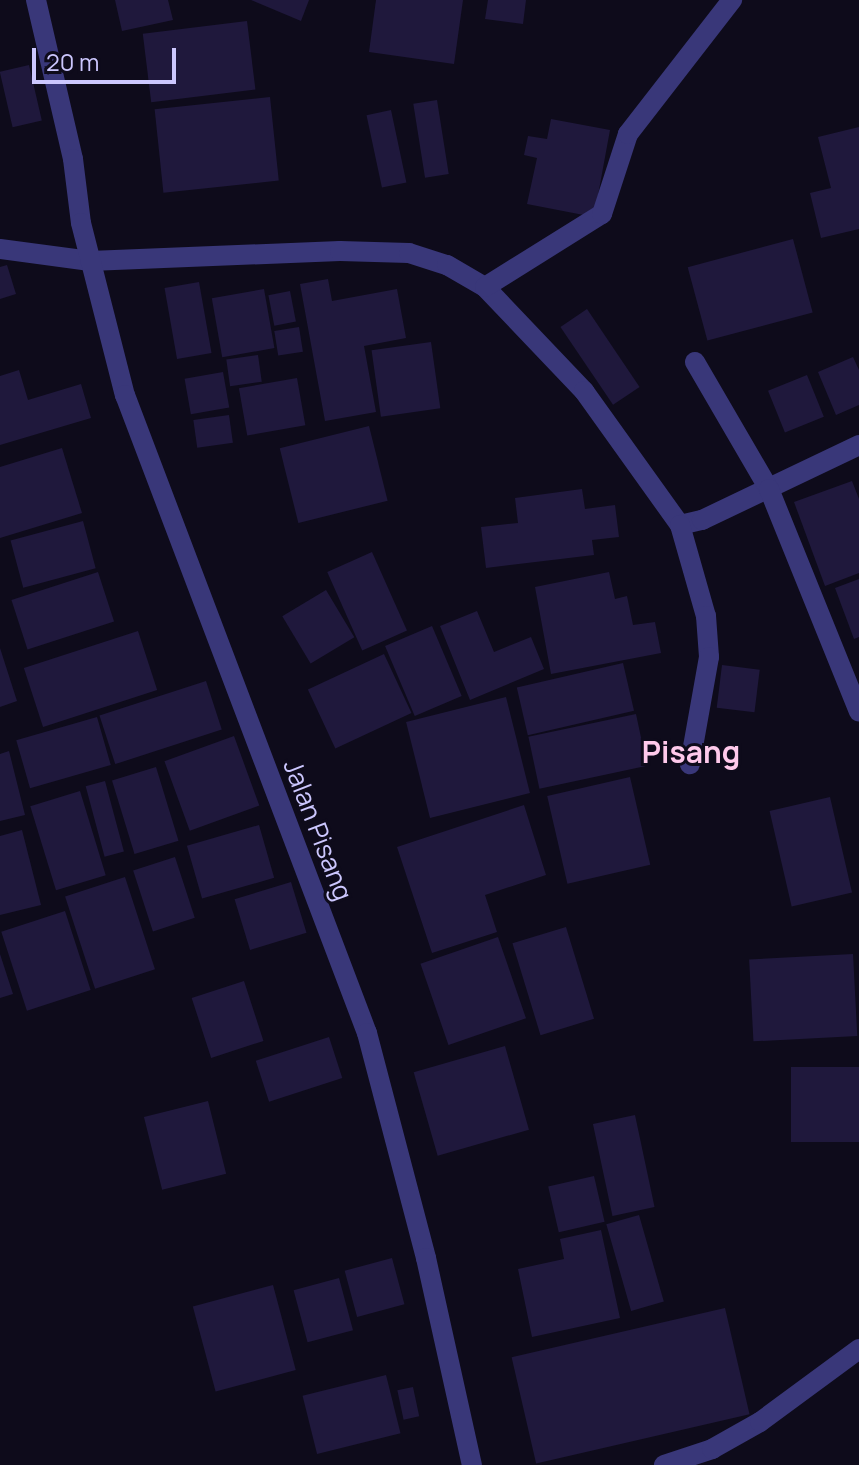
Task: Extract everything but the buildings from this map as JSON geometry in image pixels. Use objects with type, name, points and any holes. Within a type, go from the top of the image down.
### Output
[{"type":"street","name":"Jalan Pisang","points":[[36,0],[73,159],[81,223],[130,409],[367,1033],[426,1258],[472,1465]]},
{"type":"street","points":[[485,287],[575,234],[602,214],[628,134],[732,0]]},
{"type":"street","points":[[0,249],[90,261],[264,251],[409,253],[447,265],[485,287],[584,391],[680,525],[706,616],[709,657],[690,764]]},
{"type":"street","points":[[695,362],[763,491],[859,712]]},
{"type":"street","points":[[680,525],[702,520],[859,445]]},
{"type":"street","points":[[664,1465],[712,1449],[760,1422],[859,1349]]},
{"type":"district","name":"Pisang","points":[[691,752]]}]
